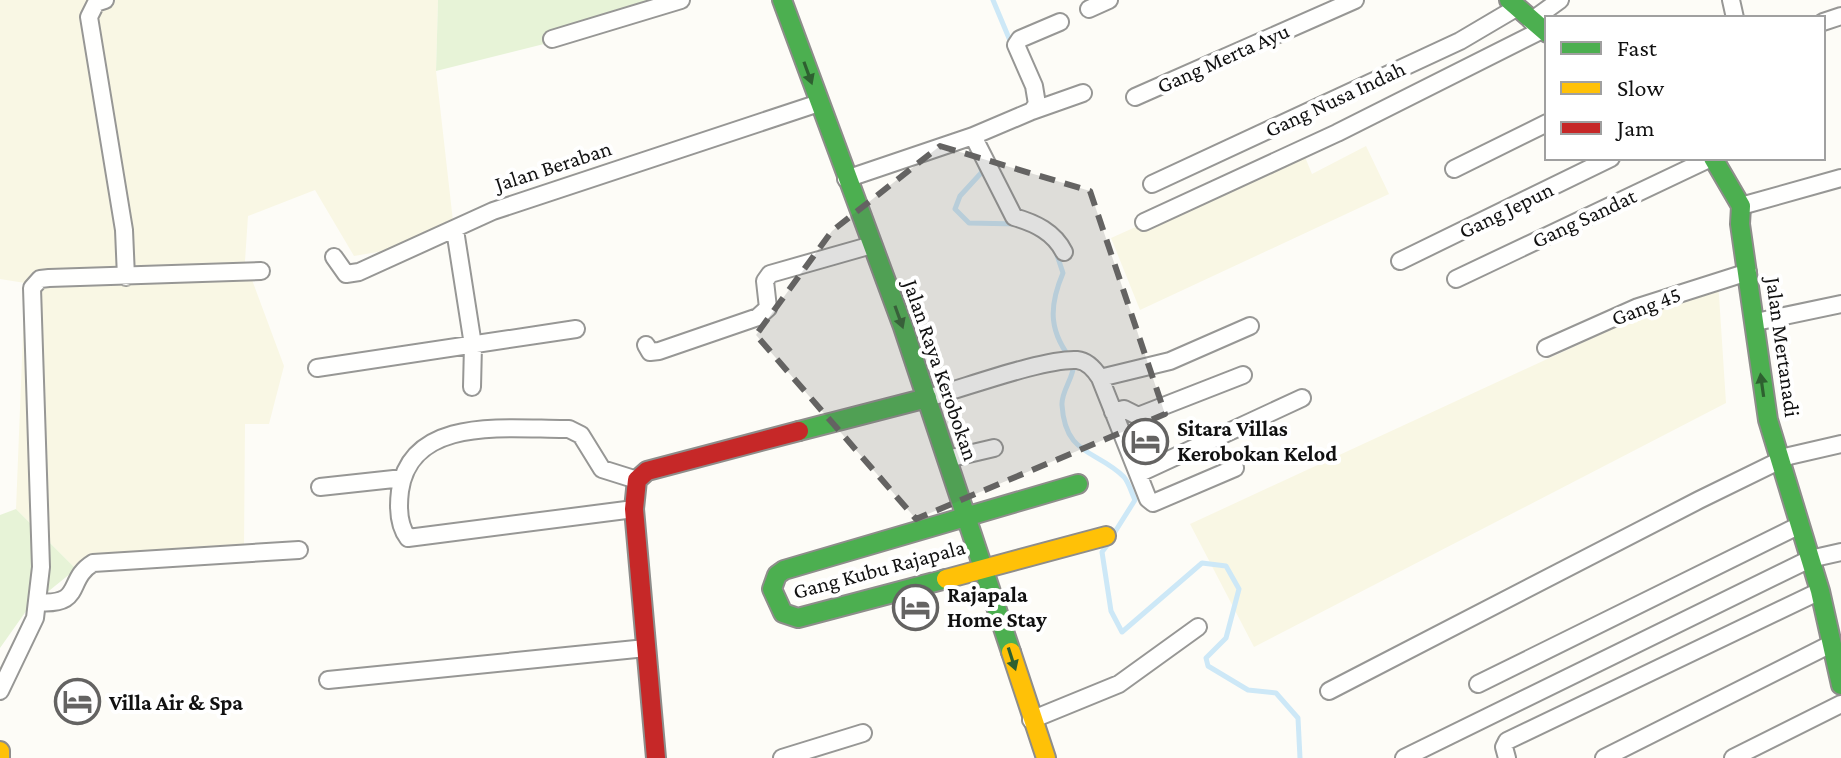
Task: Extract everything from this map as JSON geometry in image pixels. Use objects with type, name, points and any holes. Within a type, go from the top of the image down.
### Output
[{"type":"street","points":[[105,0],[96,3],[89,17],[124,230],[126,277]]},
{"type":"street","points":[[552,39],[681,0]]},
{"type":"street","name":"Jalan Raya Kerobokan","points":[[782,0],[927,398],[963,516],[1046,758]]},
{"type":"street","points":[[1089,9],[1109,0]]},
{"type":"street","name":"Gang Merta Ayu","points":[[1135,97],[1355,0]]},
{"type":"street","points":[[1144,222],[1337,133],[1540,28],[1513,4]]},
{"type":"street","name":"Gang Nusa Indah","points":[[1152,184],[1460,41],[1513,4]]},
{"type":"street","points":[[1032,111],[1037,104],[1034,86],[1016,45],[1020,39],[1060,22]]},
{"type":"street","points":[[846,179],[973,136],[1083,93]]},
{"type":"street","name":"Jalan Beraban","points":[[334,257],[342,271],[352,274],[493,211],[819,103]]},
{"type":"street","points":[[1454,169],[1545,124]]},
{"type":"street","points":[[973,136],[1014,217],[1033,222],[1055,237],[1064,252]]},
{"type":"street","name":"Gang Jepun","points":[[1400,261],[1607,160]]},
{"type":"street","name":"Gang Sandat","points":[[1456,279],[1708,160]]},
{"type":"street","name":"Jalan Mertanadi","points":[[1713,160],[1741,206],[1740,224],[1756,322],[1764,398],[1820,591],[1841,685]]},
{"type":"street","points":[[1741,206],[1841,178]]},
{"type":"street","points":[[455,230],[473,345],[472,387]]},
{"type":"street","points":[[646,345],[650,352],[659,351],[758,317],[768,308],[765,281],[770,274],[872,245]]},
{"type":"street","points":[[0,691],[35,618],[41,567],[32,288],[40,279],[261,271]]},
{"type":"street","name":"Gang 45","points":[[1546,348],[1638,307],[1748,272]]},
{"type":"street","points":[[1756,322],[1841,304]]},
{"type":"street","points":[[1100,378],[1170,361],[1250,326]]},
{"type":"street","points":[[317,368],[576,329]]},
{"type":"street","points":[[656,758],[634,509],[637,480],[647,471],[1071,361],[1095,369],[1153,503],[1235,468]]},
{"type":"street","points":[[1113,412],[1124,409],[1138,416],[1243,375]]},
{"type":"street","points":[[1138,474],[1302,398]]},
{"type":"street","points":[[634,509],[408,538],[399,515],[403,478],[426,446],[459,431],[569,429],[581,435],[602,469],[637,480]]},
{"type":"street","points":[[1329,691],[1780,461],[1841,444]]},
{"type":"street","points":[[947,459],[994,448]]},
{"type":"street","points":[[320,487],[403,478]]},
{"type":"street","points":[[963,516],[1078,484]]},
{"type":"street","name":"Gang Kubu Rajapala","points":[[963,516],[784,570],[772,583],[772,589],[788,617],[798,618],[1106,536]]},
{"type":"street","points":[[1478,684],[1800,525]]},
{"type":"street","points":[[37,602],[58,603],[72,596],[85,570],[93,563],[299,550]]},
{"type":"street","points":[[1404,758],[1810,559],[1841,552]]},
{"type":"street","points":[[1507,758],[1504,747],[1507,741],[1820,591]]},
{"type":"street","points":[[1031,720],[1119,684],[1198,627]]},
{"type":"street","points":[[328,680],[646,648]]},
{"type":"street","points":[[1613,756],[1836,654]]},
{"type":"street","points":[[1733,758],[1841,704]]},
{"type":"street","points":[[782,758],[863,733]]},
{"type":"street","points":[[0,751],[0,758]]},
{"type":"highlighted area","points":[[940,146],[1090,191],[1165,414],[1015,480],[916,519],[756,335],[832,231]]},
{"type":"shaded area","points":[[0,0],[438,0],[436,71],[455,239],[354,256],[315,190],[248,216],[245,261],[284,366],[269,424],[245,424],[244,548],[76,569],[16,509],[25,283],[0,279]]},
{"type":"shaded area","points":[[1366,146],[1389,194],[1140,310],[1111,238],[1303,152],[1312,174]]},
{"type":"shaded area","points":[[1718,280],[1726,403],[1254,647],[1190,524]]},
{"type":"green space","points":[[438,0],[669,0],[564,39],[436,71]]},
{"type":"green space","points":[[16,509],[76,569],[29,607],[0,648],[0,515]]},
{"type":"waterway","points":[[993,0],[1011,43]]},
{"type":"waterway","points":[[980,166],[982,172],[960,196],[955,209],[969,223],[1018,224]]},
{"type":"waterway","points":[[1056,252],[1063,273],[1055,298],[1054,320],[1060,341],[1074,363],[1062,400],[1064,422],[1076,443],[1124,477],[1135,500],[1113,535]]},
{"type":"waterway","points":[[1108,544],[1102,552],[1111,611],[1122,632],[1202,563],[1226,566],[1239,589],[1226,638],[1206,658],[1208,666],[1248,690],[1276,693],[1298,718],[1300,758]]},
{"type":"traffic: fast","points":[[782,0],[903,327],[1011,652]]},
{"type":"traffic: fast","points":[[1509,0],[1545,31]]},
{"type":"traffic: fast","points":[[1714,160],[1741,206],[1740,224],[1768,420],[1820,591],[1841,685]]},
{"type":"traffic: fast","points":[[799,431],[927,398]]},
{"type":"traffic: fast","points":[[946,579],[798,618],[783,613],[772,589],[777,575],[784,570],[1078,484]]},
{"type":"traffic: slow","points":[[946,579],[1106,536]]},
{"type":"traffic: slow","points":[[1011,652],[1046,758]]},
{"type":"traffic: slow","points":[[0,751],[0,758]]},
{"type":"traffic: jam","points":[[656,758],[634,509],[637,480],[647,471],[799,431]]},
{"type":"place","name":"Sitara Villas Kerobokan Kelod","points":[[1146,441]]},
{"type":"place","name":"Rajapala Home Stay","points":[[916,607]]},
{"type":"place","name":"Villa Air & Spa","points":[[78,702]]}]
